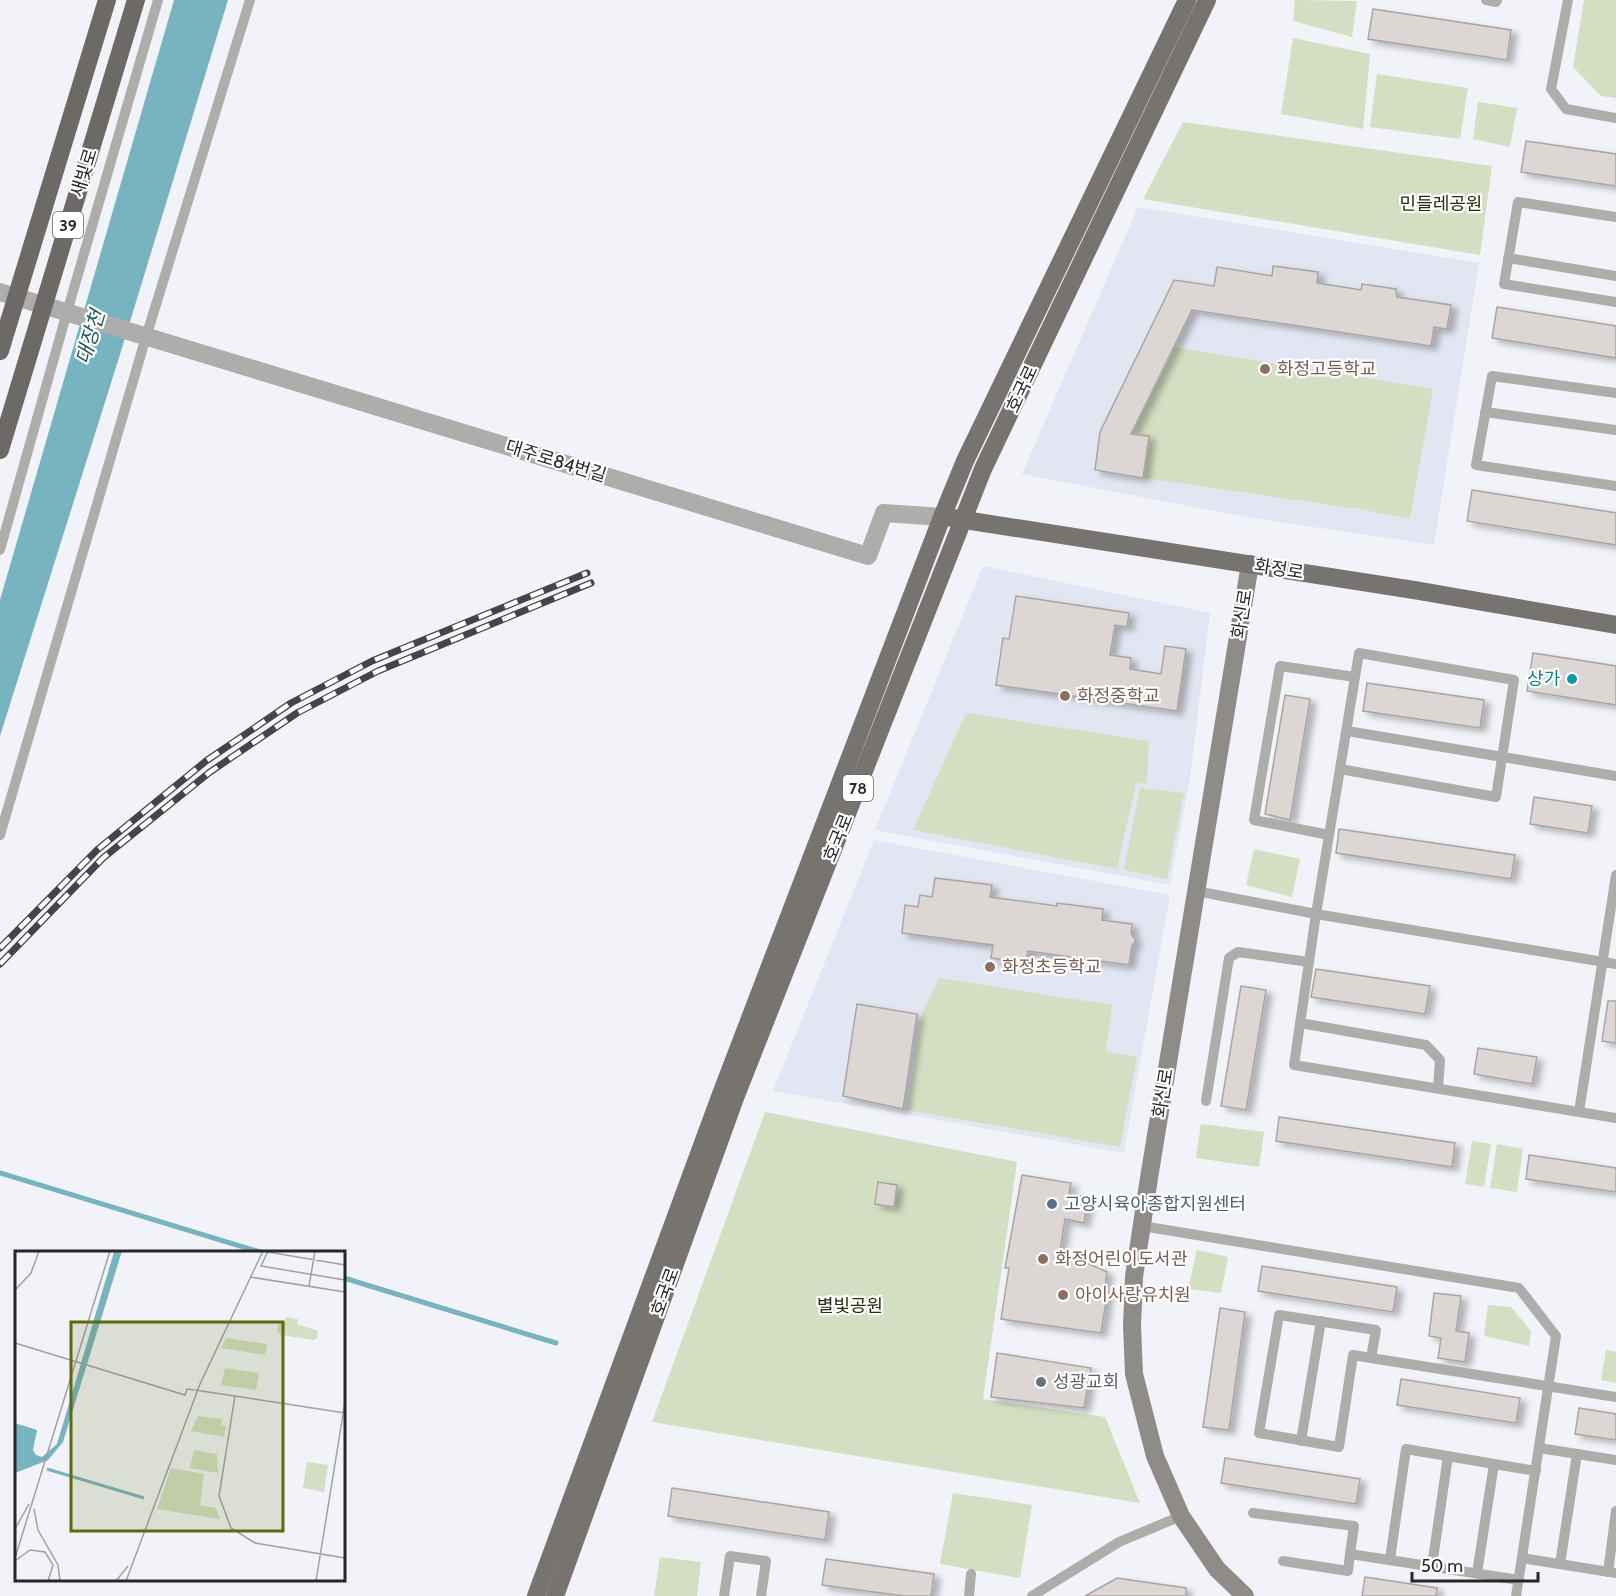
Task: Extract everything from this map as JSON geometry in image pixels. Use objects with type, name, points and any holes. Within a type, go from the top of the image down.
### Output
[{"type":"highway","name":"새빛로","points":[[0,351],[107,0]]},
{"type":"highway","name":"새빛로","points":[[0,450],[136,0]]},
{"type":"main road","name":"호국로","points":[[536,1596],[721,1094],[942,517],[965,461],[1187,0]]},
{"type":"main road","name":"호국로","points":[[555,1596],[735,1098],[983,469],[1207,0]]},
{"type":"main road","name":"화정로","points":[[942,517],[1250,564],[1616,626]]},
{"type":"main road","name":"화신로","points":[[1245,1596],[1217,1569],[1181,1516],[1155,1456],[1134,1374],[1132,1326],[1134,1277],[1250,564]]},
{"type":"street","points":[[0,292],[146,337]]},
{"type":"street","name":"대주로84번길","points":[[146,337],[868,556],[884,513],[942,517]]},
{"type":"lane","points":[[0,550],[66,312],[158,0]]},
{"type":"lane","points":[[0,835],[146,337],[250,0]]},
{"type":"lane","points":[[1486,0],[1496,2],[1497,0]]},
{"type":"lane","points":[[1568,0],[1551,89],[1566,109],[1616,118]]},
{"type":"lane","points":[[1616,217],[1518,202],[1504,284],[1616,302]]},
{"type":"lane","points":[[1508,258],[1616,276]]},
{"type":"lane","points":[[1616,393],[1492,375],[1476,465],[1616,486]]},
{"type":"lane","points":[[1485,412],[1616,430]]},
{"type":"lane","points":[[1340,769],[1496,797],[1514,680],[1359,653],[1316,914],[1294,1065],[1616,1118]]},
{"type":"lane","points":[[1329,835],[1254,820],[1280,666],[1355,677]]},
{"type":"lane","points":[[1347,731],[1616,776]]},
{"type":"lane","points":[[1579,1112],[1616,875]]},
{"type":"lane","points":[[1196,891],[1316,914],[1616,964]]},
{"type":"lane","points":[[1206,1101],[1229,958],[1238,952],[1309,962]]},
{"type":"lane","points":[[1300,1023],[1426,1044],[1440,1060],[1438,1088]]},
{"type":"lane","points":[[1142,1226],[1519,1288],[1556,1336],[1516,1596]]},
{"type":"lane","points":[[1371,1359],[1376,1330],[1279,1315],[1259,1433],[1339,1447],[1353,1355],[1371,1359],[1616,1397]]},
{"type":"lane","points":[[1301,1441],[1322,1321]]},
{"type":"lane","points":[[1539,1448],[1616,1460]]},
{"type":"lane","points":[[1390,1559],[1406,1449],[1536,1471]]},
{"type":"lane","points":[[1560,1564],[1577,1454]]},
{"type":"lane","points":[[1431,1566],[1448,1456]]},
{"type":"lane","points":[[1477,1573],[1494,1464]]},
{"type":"lane","points":[[1522,1558],[1612,1572],[1616,1511]]},
{"type":"lane","points":[[1253,1513],[1354,1527],[1348,1571],[1283,1561]]},
{"type":"lane","points":[[1032,1596],[1119,1542],[1181,1516]]},
{"type":"lane","points":[[1350,1554],[1519,1580]]},
{"type":"lane","points":[[724,1596],[730,1556],[766,1561],[761,1596]]},
{"type":"lane","points":[[969,1596],[971,1574]]},
{"type":"shaded area","name":"화정고등학교","points":[[1138,207],[1479,263],[1434,545],[1246,517],[1022,474]]},
{"type":"shaded area","name":"화정중학교","points":[[983,566],[1210,613],[1190,778],[1170,885],[875,830]]},
{"type":"shaded area","name":"화정초등학교","points":[[874,840],[1170,895],[1124,1153],[773,1091]]},
{"type":"green space","points":[[1295,0],[1357,1],[1352,37],[1293,21]]},
{"type":"green space","points":[[1584,0],[1616,0],[1616,98],[1601,96],[1573,67]]},
{"type":"green space","points":[[1293,38],[1370,54],[1363,129],[1281,114]]},
{"type":"green space","points":[[1377,74],[1468,88],[1460,139],[1370,127]]},
{"type":"green space","points":[[1478,102],[1517,108],[1510,147],[1473,139]]},
{"type":"green space","name":"민들레공원","points":[[1183,122],[1492,166],[1480,255],[1143,199]]},
{"type":"green space","points":[[1174,347],[1433,389],[1410,519],[1359,509],[1143,478],[1149,437],[1131,434]]},
{"type":"green space","points":[[966,713],[1149,741],[1147,784],[1136,783],[1117,869],[913,830]]},
{"type":"green space","points":[[1140,788],[1184,793],[1167,879],[1124,870]]},
{"type":"green space","points":[[1254,849],[1300,859],[1292,897],[1246,885]]},
{"type":"green space","points":[[939,978],[1112,1005],[1106,1051],[1137,1057],[1120,1147],[907,1110],[922,1014]]},
{"type":"green space","name":"별빛공원","points":[[765,1112],[1017,1162],[983,1399],[1105,1417],[1140,1503],[652,1422]]},
{"type":"green space","points":[[1201,1124],[1264,1132],[1259,1167],[1196,1158]]},
{"type":"green space","points":[[1472,1141],[1491,1144],[1484,1187],[1465,1184]]},
{"type":"green space","points":[[1497,1144],[1523,1149],[1517,1192],[1490,1188]]},
{"type":"green space","points":[[1197,1250],[1228,1257],[1221,1293],[1188,1289]]},
{"type":"green space","points":[[1488,1305],[1511,1307],[1531,1331],[1529,1346],[1484,1336]]},
{"type":"green space","points":[[1606,1350],[1616,1352],[1616,1383],[1601,1380]]},
{"type":"green space","points":[[953,1493],[1032,1505],[1020,1578],[940,1564]]},
{"type":"green space","points":[[660,1557],[701,1562],[697,1596],[654,1596]]},
{"type":"water","name":"대장천","points":[[174,0],[228,0],[0,736],[0,600]]},
{"type":"building","points":[[1373,9],[1511,30],[1507,60],[1368,39]]},
{"type":"building","points":[[1526,141],[1616,154],[1616,186],[1521,172]]},
{"type":"building","points":[[1273,266],[1318,272],[1317,283],[1361,290],[1362,284],[1396,289],[1397,297],[1451,305],[1447,329],[1434,327],[1431,346],[1192,310],[1131,434],[1149,436],[1143,478],[1095,470],[1100,432],[1174,280],[1214,286],[1217,267],[1272,276]]},
{"type":"building","points":[[1497,307],[1616,326],[1616,358],[1492,338]]},
{"type":"building","points":[[1472,490],[1616,513],[1616,545],[1467,521]]},
{"type":"building","name":"화정중학교","points":[[1016,596],[1129,613],[1127,627],[1115,625],[1110,655],[1131,658],[1130,669],[1161,674],[1165,646],[1186,649],[1177,711],[996,685],[1003,638],[1009,639]]},
{"type":"building","name":"상가","points":[[1533,653],[1616,666],[1616,705],[1527,691]]},
{"type":"building","points":[[1367,683],[1484,700],[1480,728],[1363,711]]},
{"type":"building","points":[[1285,695],[1310,699],[1290,820],[1265,814]]},
{"type":"building","points":[[1534,797],[1592,806],[1588,833],[1530,824]]},
{"type":"building","points":[[1339,829],[1515,855],[1511,879],[1336,853]]},
{"type":"building","name":"화정초등학교","points":[[935,878],[992,885],[990,897],[1057,906],[1057,903],[1103,909],[1102,920],[1132,924],[1131,933],[1136,941],[1132,945],[1129,965],[1028,951],[1026,963],[991,958],[993,945],[902,933],[905,905],[918,907],[920,895],[932,897]]},
{"type":"building","points":[[1316,969],[1430,986],[1425,1014],[1311,997]]},
{"type":"building","points":[[1241,986],[1266,990],[1246,1110],[1221,1106]]},
{"type":"building","points":[[1608,1001],[1616,1001],[1616,1043],[1602,1041]]},
{"type":"building","points":[[857,1004],[917,1014],[903,1109],[843,1096]]},
{"type":"building","points":[[1478,1048],[1537,1057],[1532,1084],[1474,1074]]},
{"type":"building","points":[[1279,1117],[1455,1143],[1452,1167],[1276,1141]]},
{"type":"building","points":[[1529,1155],[1616,1168],[1616,1192],[1526,1179]]},
{"type":"building","points":[[1022,1175],[1071,1183],[1069,1194],[1088,1197],[1084,1223],[1065,1219],[1060,1251],[1107,1272],[1104,1293],[1107,1294],[1101,1333],[1001,1319],[1009,1268],[1005,1268]]},
{"type":"building","points":[[878,1182],[897,1185],[894,1207],[875,1204]]},
{"type":"building","points":[[1262,1266],[1397,1287],[1393,1312],[1258,1291]]},
{"type":"building","points":[[1434,1293],[1461,1296],[1456,1331],[1469,1333],[1465,1362],[1438,1358],[1441,1338],[1429,1336]]},
{"type":"building","points":[[1220,1308],[1245,1312],[1229,1430],[1203,1427]]},
{"type":"building","name":"성광교회","points":[[997,1353],[1091,1368],[1084,1408],[991,1397]]},
{"type":"building","points":[[1401,1379],[1520,1398],[1516,1423],[1397,1405]]},
{"type":"building","points":[[1579,1408],[1616,1414],[1616,1440],[1575,1434]]},
{"type":"building","points":[[1225,1458],[1360,1479],[1356,1504],[1221,1483]]},
{"type":"building","points":[[672,1488],[829,1512],[825,1540],[668,1516]]},
{"type":"building","points":[[826,1559],[934,1574],[931,1596],[904,1596],[822,1585]]},
{"type":"building","points":[[1365,1577],[1437,1588],[1436,1596],[1362,1596]]},
{"type":"building","points":[[1117,1578],[1186,1588],[1186,1596],[1085,1596]]},
{"type":"waterway","points":[[0,1173],[257,1251]]},
{"type":"waterway","points":[[345,1278],[556,1343]]},
{"type":"railway","points":[[0,948],[97,850],[206,761],[291,703],[372,661],[587,573]]},
{"type":"railway","points":[[0,964],[103,858],[210,772],[297,713],[378,671],[591,583]]},
{"type":"place","name":"화정고등학교","points":[[1265,369]]},
{"type":"place","name":"상가","points":[[1572,679]]},
{"type":"place","name":"화정중학교","points":[[1065,696]]},
{"type":"place","name":"화정초등학교","points":[[990,967]]},
{"type":"place","name":"고양시육아종합지원센터","points":[[1052,1204]]},
{"type":"place","name":"화정어린이도서관","points":[[1043,1259]]},
{"type":"place","name":"아이사랑유치원","points":[[1063,1295]]},
{"type":"place","name":"성광교회","points":[[1041,1382]]}]
